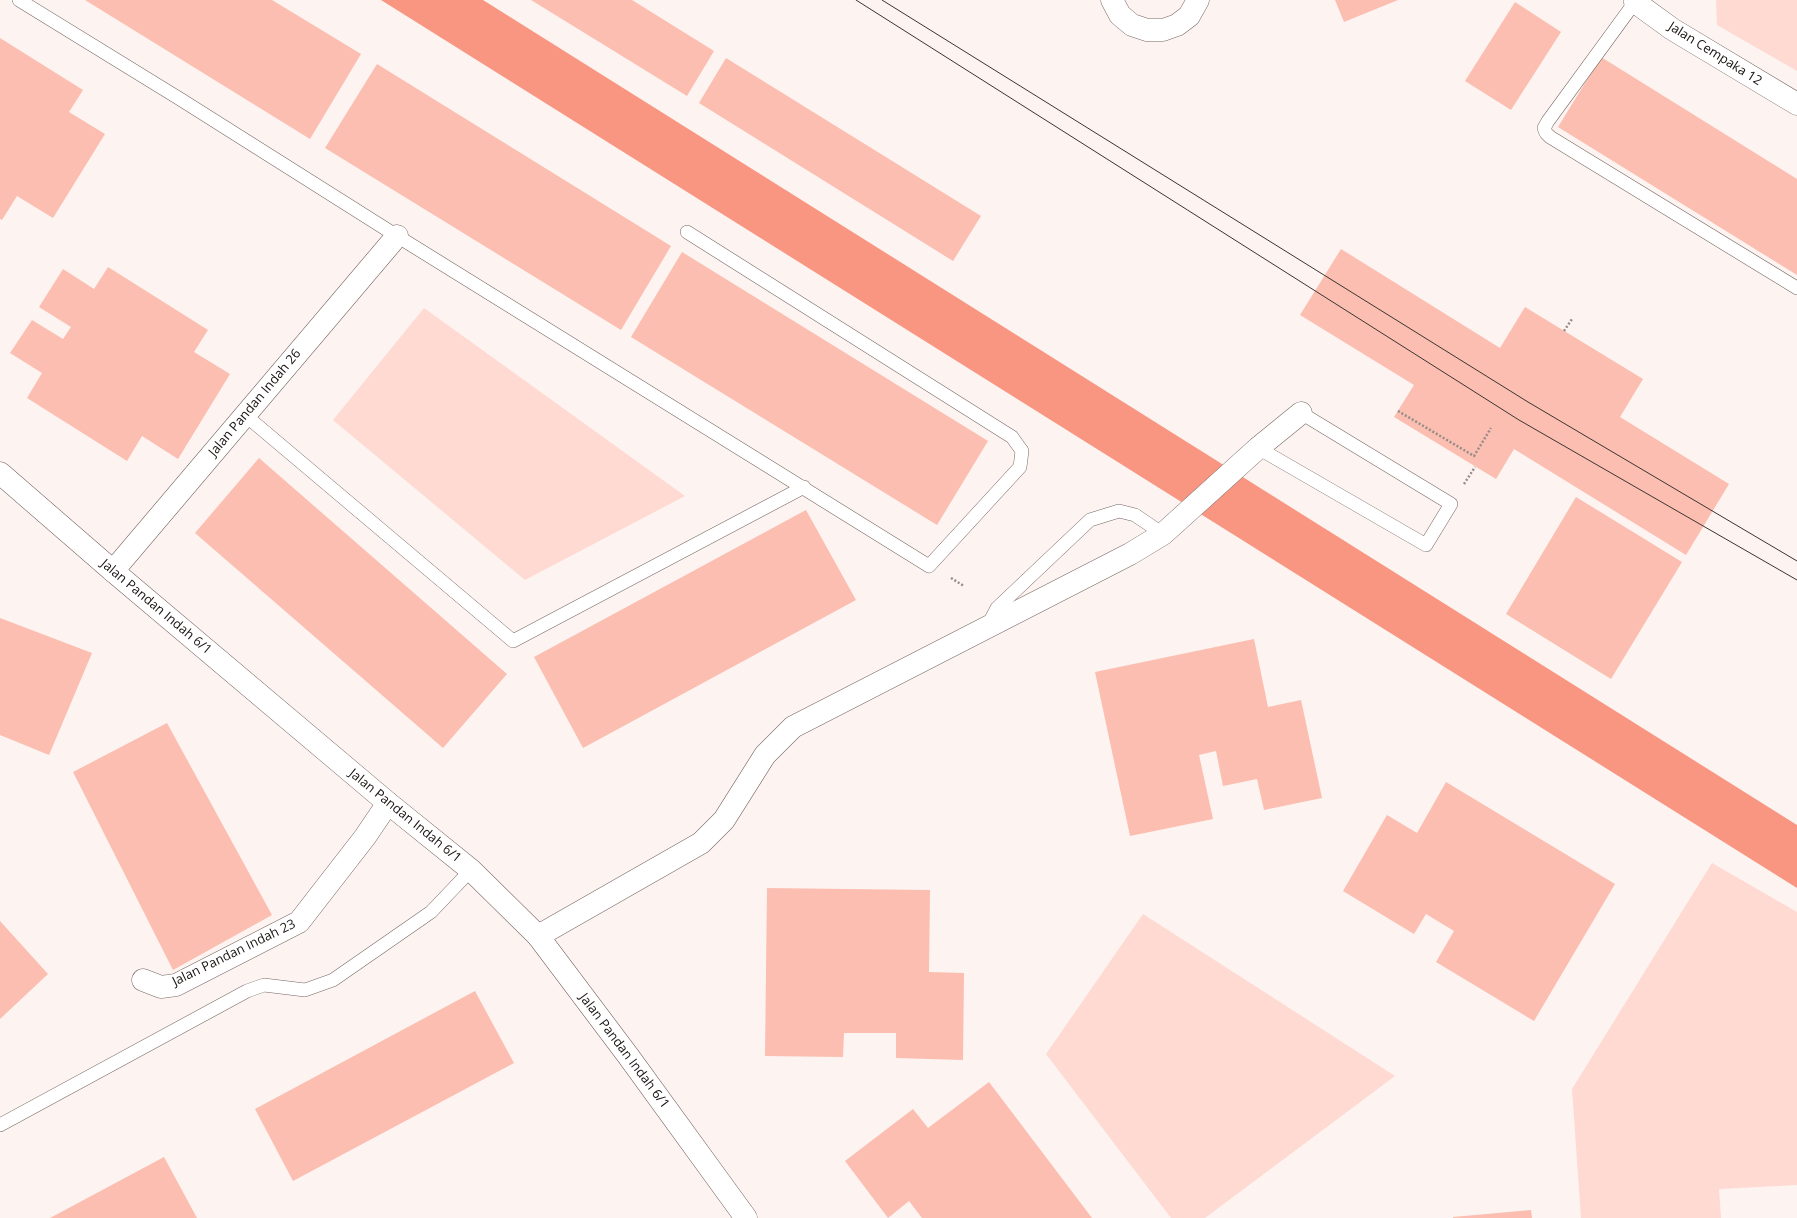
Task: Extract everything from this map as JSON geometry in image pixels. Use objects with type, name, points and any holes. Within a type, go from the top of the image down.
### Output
[{"type":"street","points":[[1112,0],[1120,15],[1132,25],[1148,30],[1163,30],[1177,25],[1189,16],[1198,0]]},
{"type":"street","name":"Jalan Cempaka 12","points":[[1634,1],[1672,29],[1797,104]]},
{"type":"street","name":"Jalan Pandan Indah 26","points":[[112,571],[397,236]]},
{"type":"street","points":[[538,936],[702,843],[724,820],[764,755],[793,727],[1130,554],[1163,534],[1251,454],[1301,412]]},
{"type":"street","name":"Jalan Pandan Indah 6/1","points":[[0,473],[112,571],[388,803],[471,870],[538,936],[629,1056],[746,1218]]},
{"type":"street","name":"Jalan Pandan Indah 23","points":[[143,980],[161,987],[176,985],[299,922],[365,837],[388,803]]},
{"type":"lane","points":[[19,0],[929,566],[1020,467],[1022,451],[1012,437],[687,232]]},
{"type":"lane","points":[[1634,1],[1548,120],[1544,128],[1546,133],[1550,137],[1797,288]]},
{"type":"lane","points":[[1251,454],[1426,545],[1451,504],[1301,412]]},
{"type":"lane","points":[[245,415],[513,641],[804,487]]},
{"type":"lane","points":[[986,628],[998,608],[1090,520],[1119,511],[1135,515],[1163,534]]},
{"type":"lane","points":[[0,1125],[247,991],[264,985],[305,990],[332,980],[431,912],[471,870]]},
{"type":"path","points":[[1564,331],[1572,319]]},
{"type":"path","points":[[1398,411],[1474,456],[1491,428]]},
{"type":"path","points":[[955,580],[964,586]]},
{"type":"shaded area","points":[[381,0],[483,0],[1797,825],[1797,888]]},
{"type":"shaded area","points":[[1716,0],[1797,0],[1797,71],[1717,25]]},
{"type":"shaded area","points":[[424,308],[685,496],[525,580],[333,420]]},
{"type":"shaded area","points":[[1712,863],[1797,912],[1797,1185],[1719,1189],[1721,1218],[1581,1218],[1572,1089]]},
{"type":"shaded area","points":[[1143,914],[1395,1076],[1205,1218],[1171,1218],[1046,1054]]},
{"type":"building","points":[[85,0],[272,0],[361,54],[310,139]]},
{"type":"building","points":[[531,0],[632,0],[714,51],[687,96]]},
{"type":"building","points":[[1335,0],[1398,0],[1344,22]]},
{"type":"building","points":[[1515,2],[1561,32],[1511,110],[1465,81]]},
{"type":"building","points":[[0,38],[83,90],[69,112],[105,134],[53,218],[17,196],[2,220],[0,219]]},
{"type":"building","points":[[1601,57],[1797,179],[1797,275],[1558,127]]},
{"type":"building","points":[[726,58],[981,216],[953,261],[699,103]]},
{"type":"building","points":[[377,64],[671,246],[621,330],[325,148]]},
{"type":"building","points":[[1341,249],[1500,348],[1525,307],[1643,379],[1620,417],[1729,484],[1686,555],[1514,449],[1496,479],[1394,417],[1414,385],[1300,315]]},
{"type":"building","points":[[682,252],[988,441],[937,525],[631,337]]},
{"type":"building","points":[[108,267],[208,330],[194,352],[230,374],[178,459],[142,436],[127,461],[27,398],[42,373],[10,353],[32,320],[63,339],[71,327],[39,307],[63,269],[94,289]]},
{"type":"building","points":[[259,458],[507,674],[443,748],[195,533]]},
{"type":"building","points":[[1576,497],[1682,562],[1611,679],[1506,614]]},
{"type":"building","points":[[806,510],[856,600],[583,748],[534,657]]},
{"type":"building","points":[[0,618],[92,653],[49,755],[0,735]]},
{"type":"building","points":[[1254,639],[1268,707],[1301,700],[1322,798],[1264,810],[1257,779],[1223,786],[1216,751],[1199,755],[1213,819],[1130,836],[1095,672]]},
{"type":"building","points":[[167,723],[272,915],[173,970],[73,772]]},
{"type":"building","points":[[1446,782],[1615,884],[1534,1021],[1436,962],[1454,931],[1426,914],[1414,934],[1343,891],[1387,815],[1417,833]]},
{"type":"building","points":[[767,888],[930,890],[929,972],[964,973],[963,1060],[896,1058],[896,1033],[844,1033],[843,1057],[765,1056]]},
{"type":"building","points":[[0,921],[48,974],[0,1019]]},
{"type":"building","points":[[475,991],[514,1063],[293,1181],[255,1109]]},
{"type":"building","points":[[989,1082],[1092,1218],[922,1218],[909,1201],[888,1218],[845,1161],[913,1109],[928,1128]]},
{"type":"building","points":[[164,1157],[197,1218],[50,1218]]},
{"type":"building","points":[[1531,1210],[1532,1218],[1453,1218],[1453,1217]]},
{"type":"tram line","points":[[856,0],[1519,420],[1797,580]]},
{"type":"tram line","points":[[882,0],[1528,402],[1797,561]]}]
